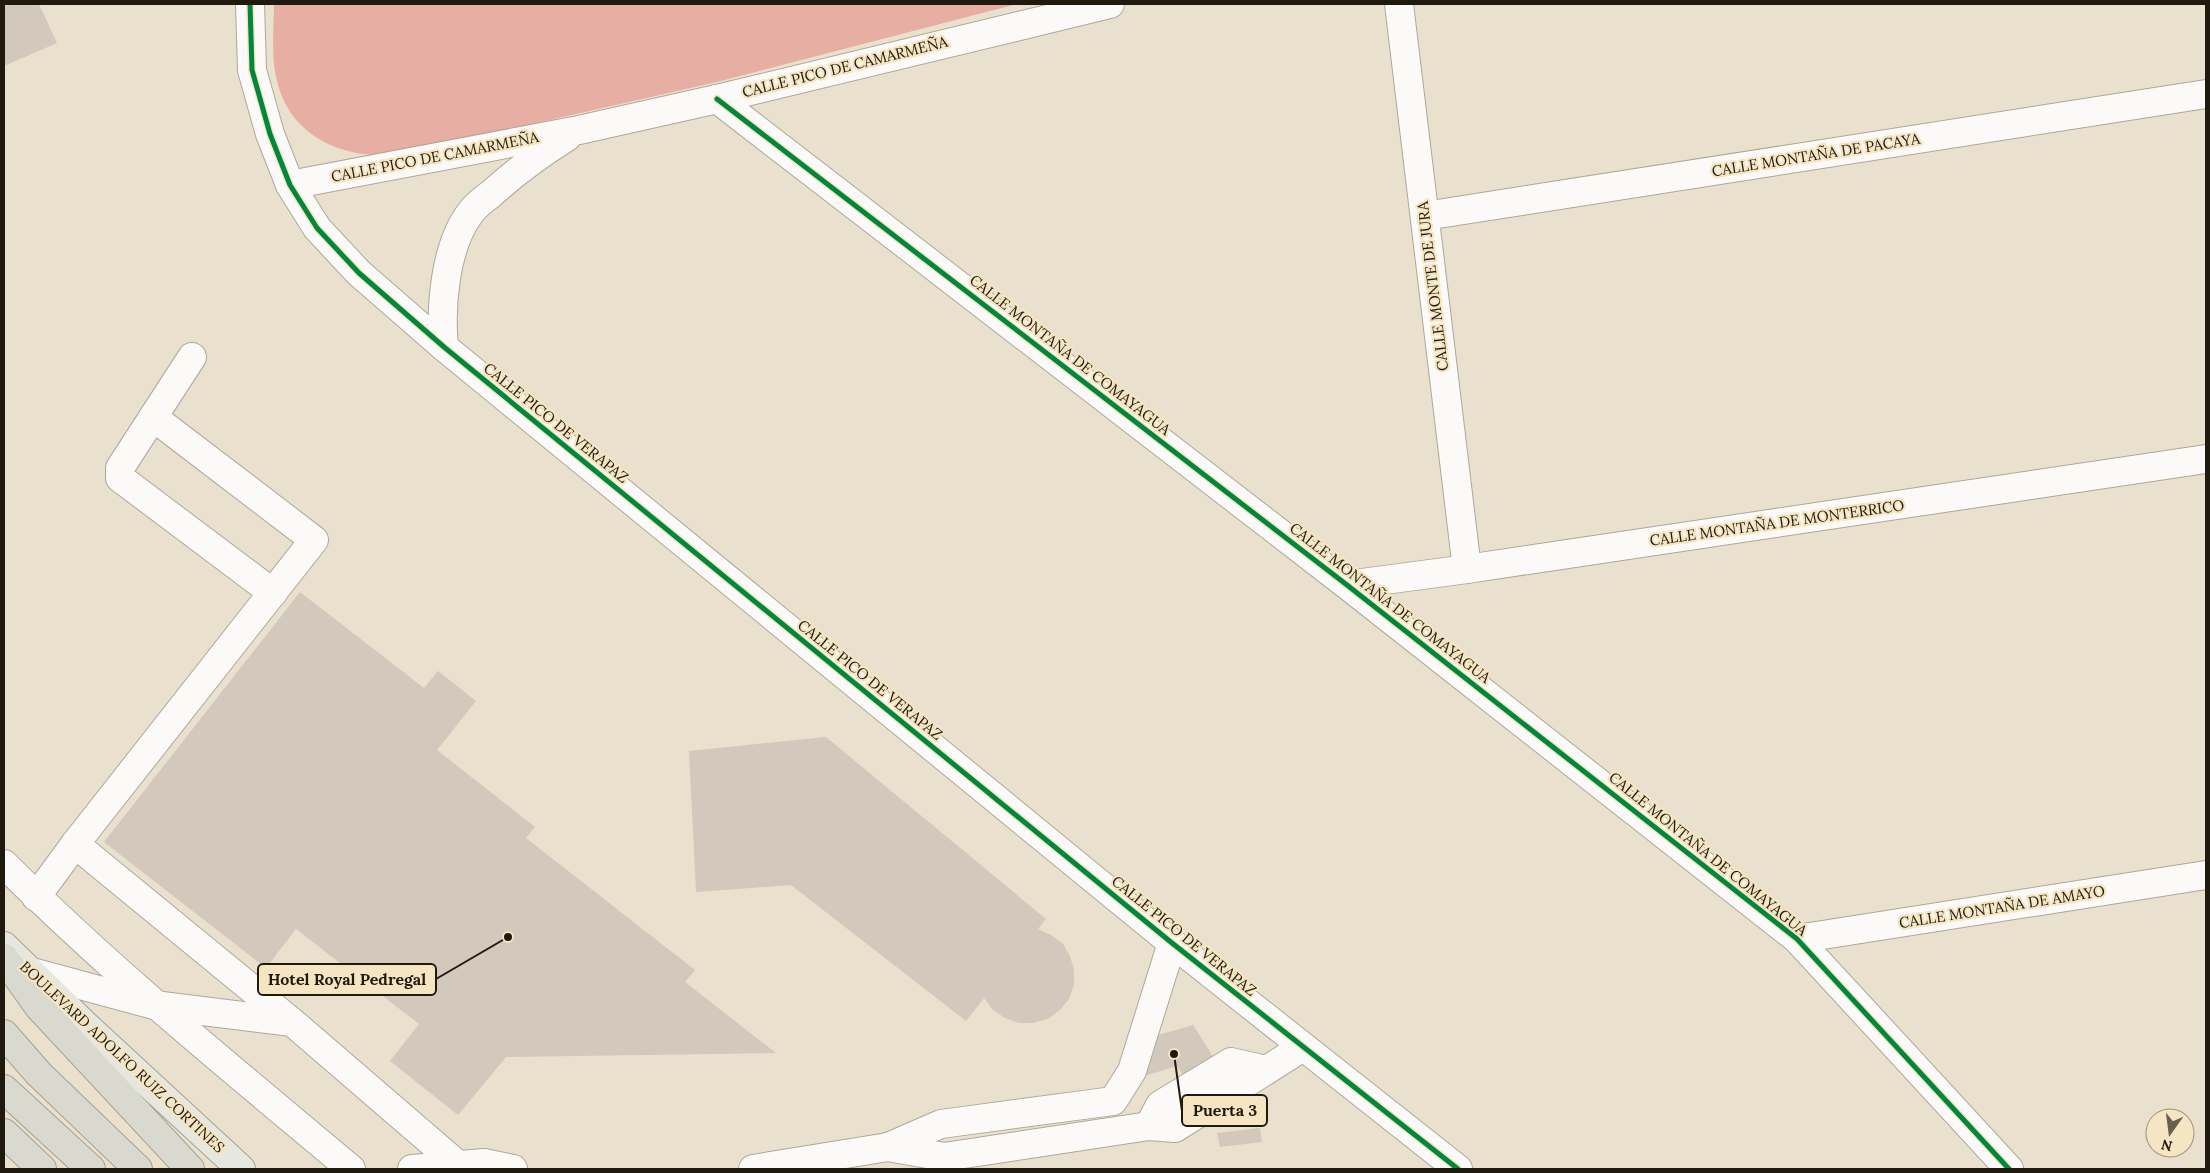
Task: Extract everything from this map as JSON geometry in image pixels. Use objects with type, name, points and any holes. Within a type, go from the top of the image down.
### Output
[{"type":"highway","points":[[4,958],[38,1007],[190,1169]]},
{"type":"highway","points":[[4,1034],[39,1074],[138,1169]]},
{"type":"highway","points":[[4,1089],[91,1169]]},
{"type":"highway","points":[[4,1133],[42,1169]]},
{"type":"main road","name":"BOULEVARD ADOLFO RUIZ CORTINES","points":[[4,946],[84,1024],[241,1169]]},
{"type":"street","name":"CALLE PICO DE VERAPAZ","points":[[250,4],[252,70],[270,134],[290,185],[317,228],[358,273],[444,347],[1172,943],[1458,1169]]},
{"type":"street","name":"CALLE PICO DE CAMARMEÑA","points":[[290,185],[579,130],[717,99],[1035,12],[1110,4]]},
{"type":"street","name":"CALLE MONTE DE JURA","points":[[1400,4],[1467,569]]},
{"type":"street","name":"CALLE MONTAÑA DE PACAYA","points":[[1425,216],[2206,94]]},
{"type":"street","name":"CALLE MONTAÑA DE COMAYAGUA","points":[[717,99],[1348,585],[1797,939],[2009,1169]]},
{"type":"street","name":"CALLE PICO DE CAMARMEÑA","points":[[444,347],[442,314],[446,274],[460,231],[471,212],[507,179],[542,153],[579,130]]},
{"type":"street","points":[[192,357],[120,468],[120,478],[273,593]]},
{"type":"street","points":[[36,897],[75,844],[314,540],[153,417]]},
{"type":"street","name":"CALLE MONTAÑA DE MONTERRICO","points":[[1348,585],[2206,459]]},
{"type":"street","points":[[75,844],[292,1022],[457,1164]]},
{"type":"street","points":[[4,864],[36,897],[154,1005],[351,1169]]},
{"type":"street","name":"CALLE MONTAÑA DE AMAYO","points":[[1797,939],[2206,875]]},
{"type":"street","points":[[753,1169],[888,1147],[941,1124],[1113,1101],[1145,1075],[1172,943]]},
{"type":"street","points":[[32,972],[154,1005],[292,1022]]},
{"type":"street","points":[[888,1147],[944,1157],[1149,1126],[1182,1140],[1253,1096],[1266,1070],[1304,1047]]},
{"type":"street","points":[[1149,1126],[1160,1105],[1231,1062],[1266,1070]]},
{"type":"street","points":[[412,1169],[484,1163],[513,1169]]},
{"type":"shaded area","points":[[274,4],[1017,4],[717,82],[396,155],[376,155],[356,153],[337,148],[320,140],[305,129],[292,115],[282,97],[274,68]]},
{"type":"building","points":[[4,4],[39,4],[57,43],[4,66]]},
{"type":"building","points":[[300,592],[424,688],[438,671],[476,701],[437,750],[535,827],[526,838],[695,970],[685,982],[776,1053],[506,1057],[458,1115],[390,1061],[419,1024],[296,929],[266,968],[104,842]]},
{"type":"building","points":[[826,737],[1046,919],[1038,929],[1051,935],[1063,944],[1070,956],[1074,970],[1074,985],[1069,999],[1060,1010],[1048,1019],[1033,1023],[1019,1023],[1005,1018],[993,1010],[984,998],[966,1021],[791,885],[696,892],[689,751]]},
{"type":"building","points":[[1193,1025],[1227,1078],[1197,1096],[1177,1066],[1144,1076],[1134,1042]]},
{"type":"building","points":[[1260,1128],[1262,1142],[1220,1147],[1217,1133]]},
{"type":"cycle path","points":[[250,4],[252,70],[270,134],[290,185],[317,228],[359,273],[444,347],[1172,943],[1458,1169]]},
{"type":"cycle path","points":[[717,99],[1347,585],[1797,939],[2009,1169]]},
{"type":"place","name":"Hotel Royal Pedregal","points":[[508,937]]},
{"type":"place","name":"Puerta 3","points":[[1174,1054]]}]
